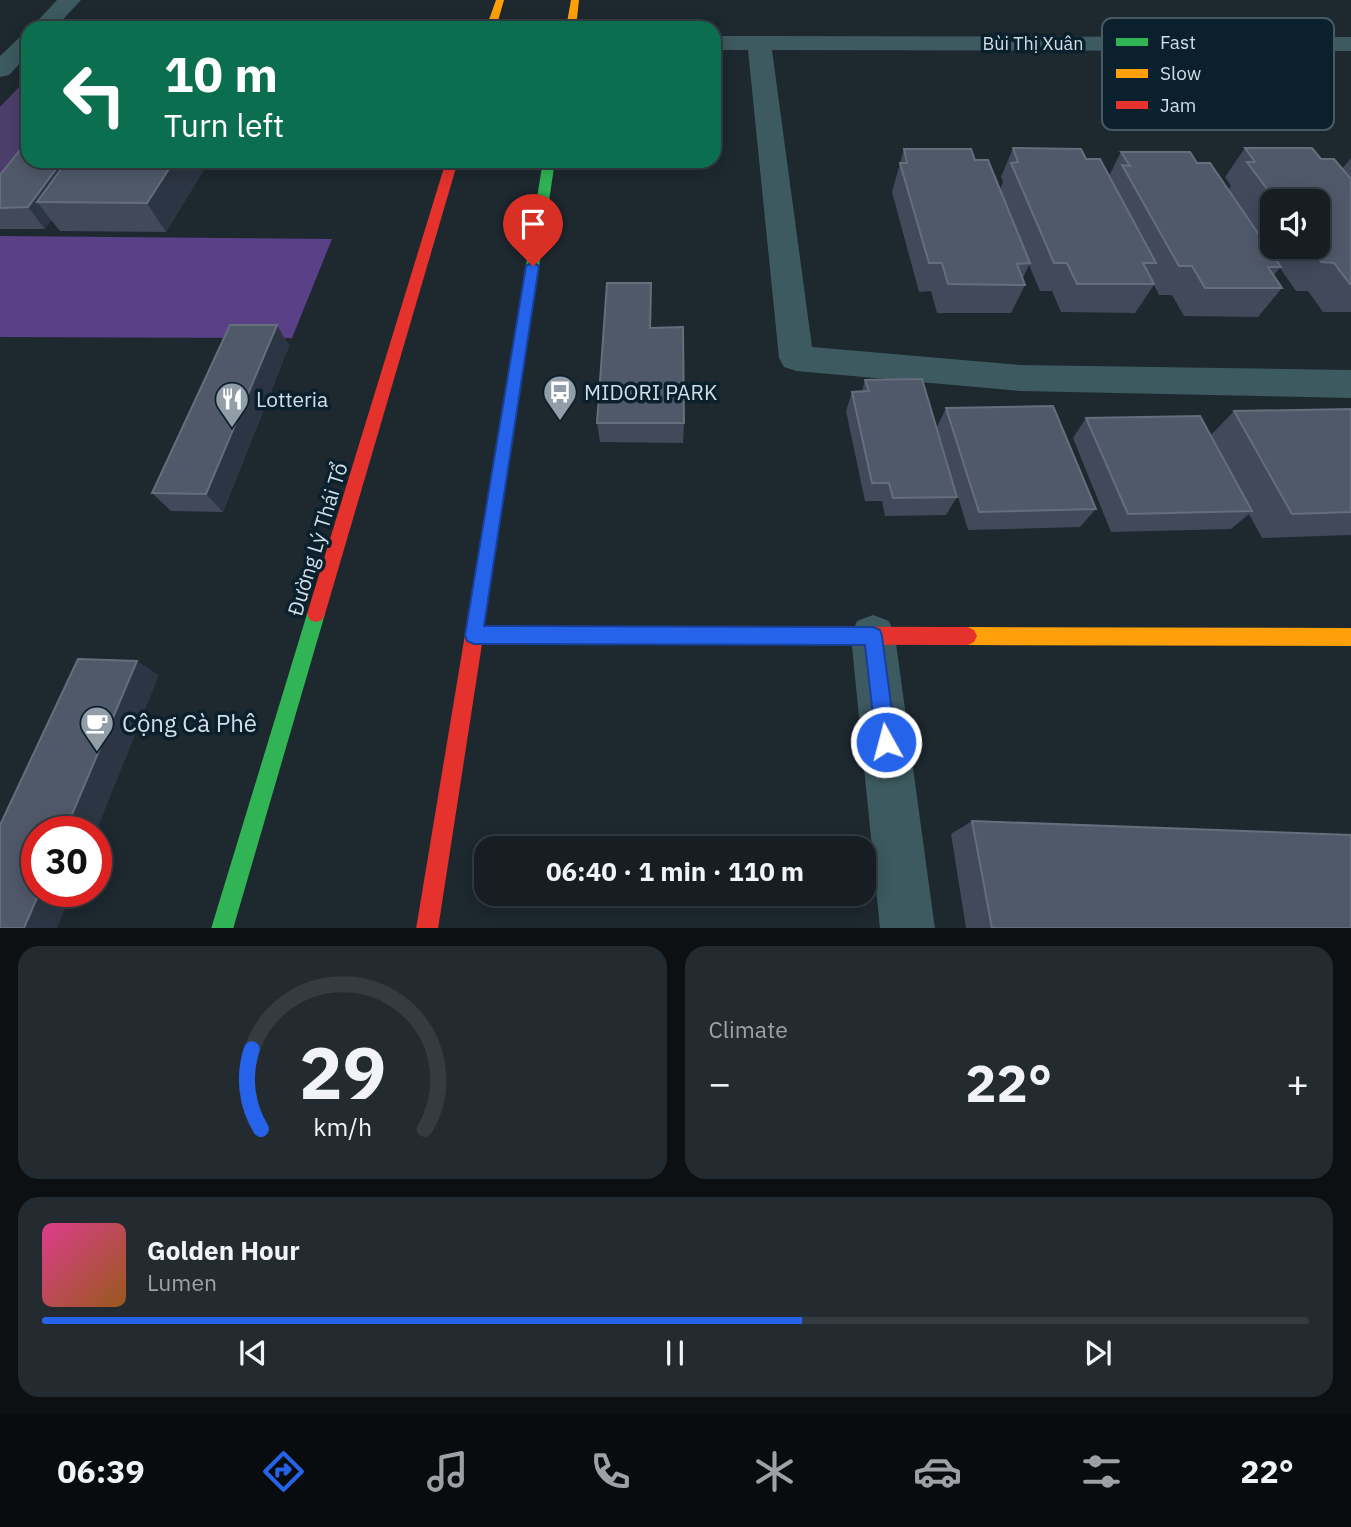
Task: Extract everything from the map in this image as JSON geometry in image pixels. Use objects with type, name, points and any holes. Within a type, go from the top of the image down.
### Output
[{"type":"street","points":[[49,21],[70,0]]},
{"type":"street","points":[[493,21],[500,0]]},
{"type":"street","points":[[571,21],[575,0]]},
{"type":"street","points":[[0,44],[21,41]]},
{"type":"street","name":"Bùi Thị Xuân","points":[[721,43],[1102,44]]},
{"type":"street","points":[[759,43],[796,358],[1020,378],[1351,384]]},
{"type":"street","points":[[0,70],[21,49]]},
{"type":"street","name":"Đường Lý Thái Tổ","points":[[222,928],[450,168]]},
{"type":"street","points":[[427,928],[548,168]]},
{"type":"street","points":[[474,635],[1351,637]]},
{"type":"street","points":[[873,636],[908,928]]},
{"type":"shaded area","points":[[21,87],[21,168],[23,168],[0,204],[0,107]]},
{"type":"shaded area","points":[[0,236],[332,239],[292,338],[0,337]]},
{"type":"building","points":[[1013,148],[1081,149],[1086,159],[1100,159],[1156,263],[1143,263],[1154,284],[1077,284],[1067,263],[1054,263],[1011,163],[1018,162]]},
{"type":"building","points":[[1245,148],[1312,148],[1321,159],[1334,159],[1351,179],[1351,284],[1334,263],[1321,262],[1319,259],[1330,259],[1330,189],[1267,189],[1247,162],[1255,162]]},
{"type":"building","points":[[21,149],[21,168],[57,168],[28,207],[0,208],[0,175]]},
{"type":"building","points":[[904,149],[971,149],[975,160],[988,160],[1030,263],[1017,264],[1025,285],[948,284],[942,263],[929,263],[900,163],[907,163]]},
{"type":"building","points":[[1121,152],[1190,152],[1197,163],[1210,163],[1260,236],[1260,259],[1276,259],[1281,267],[1268,267],[1282,288],[1205,288],[1192,266],[1179,266],[1122,165],[1130,166]]},
{"type":"building","points":[[62,168],[170,168],[147,203],[37,202]]},
{"type":"building","points":[[607,283],[651,283],[650,328],[683,327],[684,423],[597,423]]},
{"type":"building","points":[[230,325],[277,325],[206,494],[152,493]]},
{"type":"building","points":[[922,379],[957,497],[893,498],[889,483],[872,483],[852,392],[869,391],[865,380]]},
{"type":"building","points":[[1053,406],[1096,509],[979,512],[946,408]]},
{"type":"building","points":[[1351,409],[1351,512],[1292,514],[1234,411]]},
{"type":"building","points":[[1200,416],[1252,511],[1128,514],[1086,418]]},
{"type":"building","points":[[78,659],[137,661],[71,816],[21,816],[21,907],[33,907],[24,928],[0,928],[0,825]]},
{"type":"building","points":[[972,821],[1351,835],[1351,928],[992,928]]},
{"type":"traffic: fast","points":[[501,466],[548,168]]},
{"type":"traffic: fast","points":[[222,928],[316,614]]},
{"type":"traffic: slow","points":[[493,21],[500,0]]},
{"type":"traffic: slow","points":[[572,21],[575,0]]},
{"type":"traffic: slow","points":[[968,636],[1351,637]]},
{"type":"traffic: jam","points":[[316,614],[450,168]]},
{"type":"traffic: jam","points":[[427,928],[501,466]]},
{"type":"traffic: jam","points":[[474,635],[968,636]]},
{"type":"place","name":"MIDORI PARK","points":[[560,422]]},
{"type":"place","name":"Lotteria","points":[[232,429]]},
{"type":"place","name":"Cộng Cà Phê","points":[[97,753]]},
{"type":"route","points":[[533,266],[474,635],[873,636],[886,742]]}]
